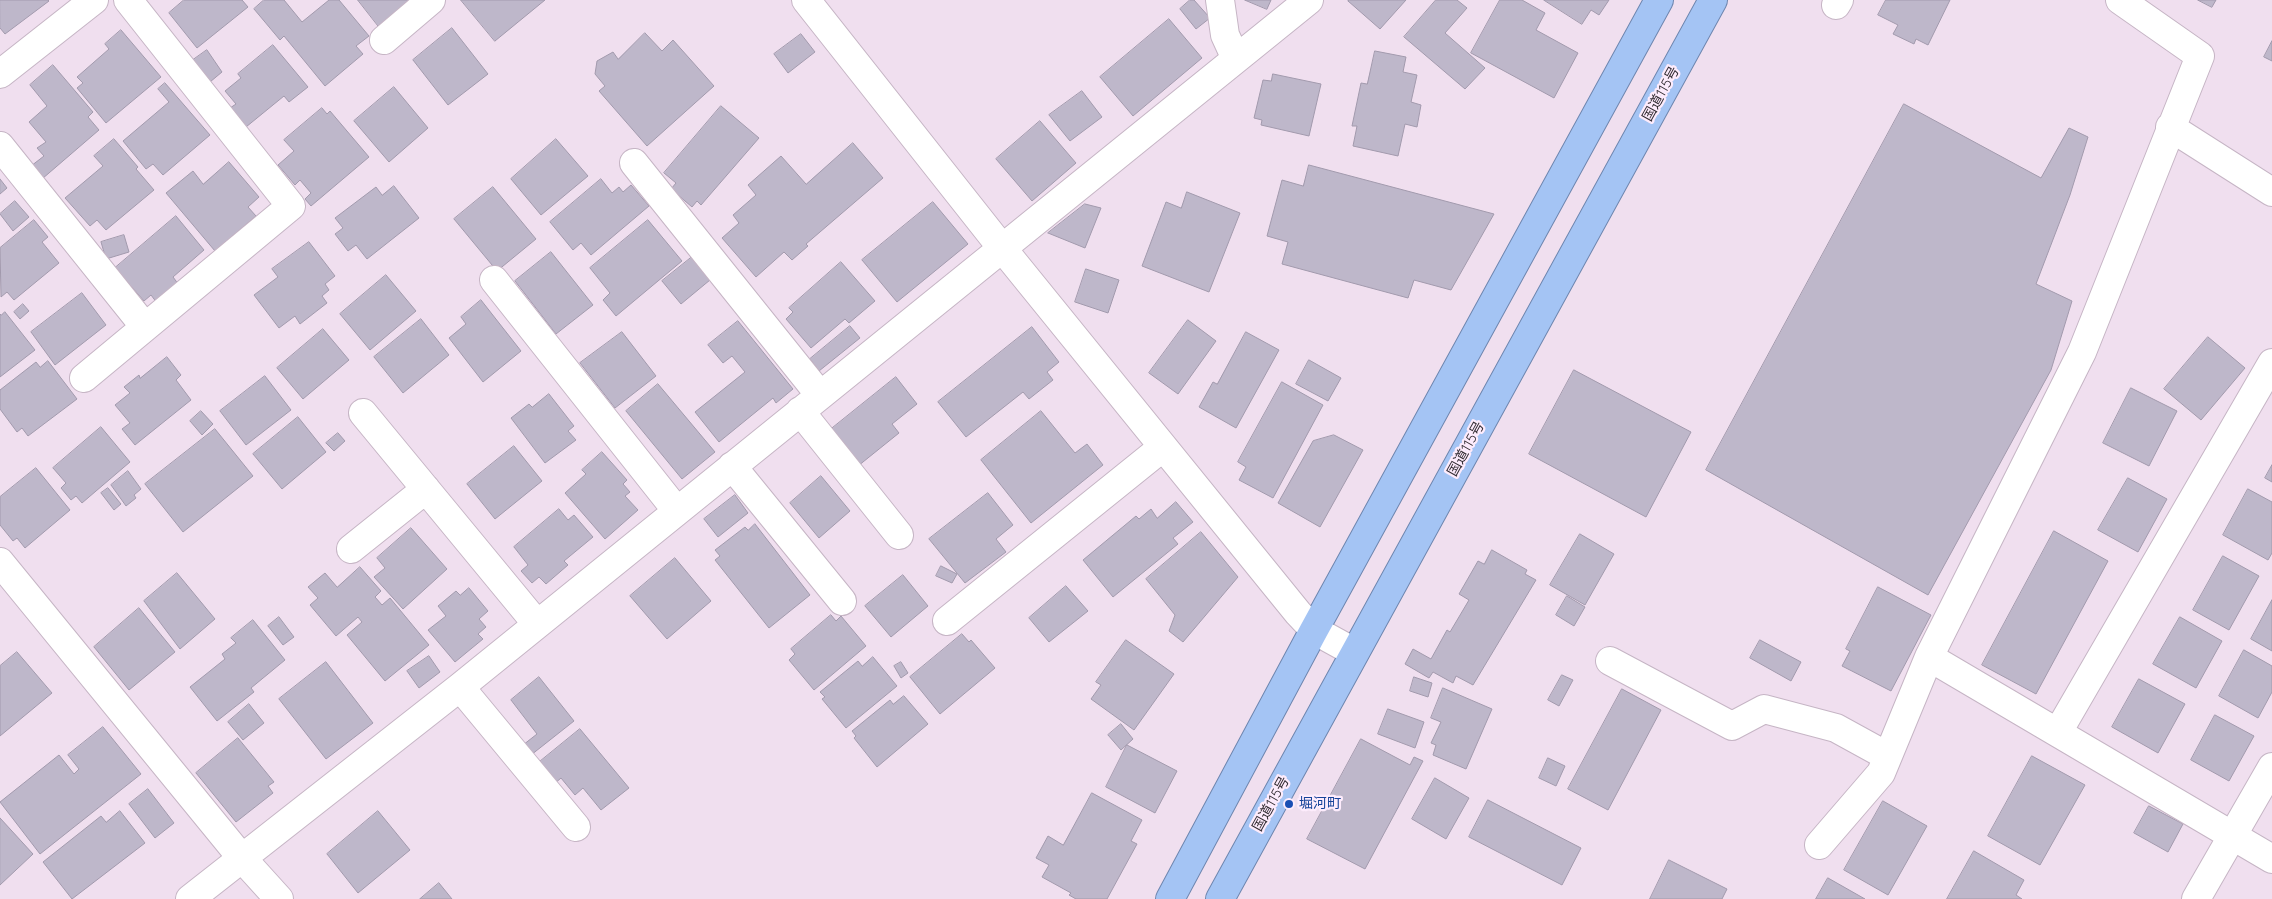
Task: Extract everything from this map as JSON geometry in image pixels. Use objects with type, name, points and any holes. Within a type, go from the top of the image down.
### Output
[{"type":"highway","points":[[1170,899],[1314,630],[1659,0]]},
{"type":"highway","name":"国道115号","points":[[1220,899],[1713,0]]},
{"type":"street","points":[[84,378],[292,206],[128,0]]},
{"type":"street","points":[[384,40],[431,0]]},
{"type":"street","points":[[806,0],[1002,248],[1298,613],[1314,630],[1354,652]]},
{"type":"street","points":[[1220,0],[1225,35],[1236,59]]},
{"type":"street","points":[[190,899],[460,687],[1309,0]]},
{"type":"street","points":[[1819,845],[1881,773],[1929,657],[2082,352],[2170,127],[2200,56],[2120,0]]},
{"type":"street","points":[[0,74],[84,3]]},
{"type":"street","points":[[2170,127],[2272,192]]},
{"type":"street","points":[[0,146],[145,327]]},
{"type":"street","points":[[634,163],[810,403],[899,535]]},
{"type":"street","points":[[494,280],[677,511]]},
{"type":"street","points":[[2058,732],[2272,363]]},
{"type":"street","points":[[363,413],[537,624]]},
{"type":"street","points":[[947,621],[1163,447]]},
{"type":"street","points":[[732,466],[842,601]]},
{"type":"street","points":[[351,549],[426,489]]},
{"type":"street","points":[[0,562],[241,858],[279,899]]},
{"type":"street","points":[[1929,657],[2272,859]]},
{"type":"street","points":[[1610,661],[1732,726],[1764,709],[1836,728],[1887,756]]},
{"type":"street","points":[[460,687],[576,827]]},
{"type":"street","points":[[2196,899],[2272,766]]},
{"type":"building","points":[[0,0],[49,1],[5,34],[0,28]]},
{"type":"building","points":[[184,0],[242,0],[248,7],[197,48],[169,13]]},
{"type":"building","points":[[264,0],[284,0],[302,22],[329,0],[339,0],[369,36],[356,46],[363,54],[325,86],[284,36],[280,40],[254,9]]},
{"type":"building","points":[[358,0],[415,0],[380,28]]},
{"type":"building","points":[[461,0],[545,0],[495,41]]},
{"type":"building","points":[[1190,0],[1194,0],[1210,18],[1196,29],[1180,9]]},
{"type":"building","points":[[1245,0],[1271,0],[1267,9]]},
{"type":"building","points":[[1406,0],[1380,29],[1348,1]]},
{"type":"building","points":[[1436,0],[1457,0],[1467,8],[1445,33],[1485,68],[1465,89],[1404,37]]},
{"type":"building","points":[[1500,0],[1522,0],[1545,13],[1536,30],[1578,53],[1554,98],[1471,53]]},
{"type":"building","points":[[1544,0],[1609,0],[1599,15],[1591,10],[1582,24]]},
{"type":"building","points":[[1886,0],[1950,0],[1928,45],[1916,39],[1914,44],[1893,34],[1898,25],[1878,15]]},
{"type":"building","points":[[2198,0],[2216,0],[2212,7]]},
{"type":"building","points":[[1169,19],[1202,58],[1133,116],[1100,77]]},
{"type":"building","points":[[452,28],[488,74],[448,105],[413,60]]},
{"type":"building","points":[[121,30],[161,77],[106,123],[77,88],[83,83],[77,77],[109,49],[105,44]]},
{"type":"building","points":[[645,33],[662,51],[673,40],[714,86],[647,146],[599,91],[605,86],[595,74],[597,61],[613,52],[618,59]]},
{"type":"building","points":[[801,34],[815,52],[788,73],[774,54]]},
{"type":"building","points":[[2272,41],[2272,61],[2264,57]]},
{"type":"building","points":[[273,45],[308,87],[289,102],[284,96],[246,127],[230,108],[236,104],[225,91],[241,78],[238,74]]},
{"type":"building","points":[[207,50],[222,72],[210,82],[193,60]]},
{"type":"building","points":[[1375,51],[1406,57],[1403,72],[1417,75],[1411,102],[1421,105],[1417,127],[1405,124],[1398,156],[1353,146],[1357,126],[1352,126],[1361,83],[1367,84]]},
{"type":"building","points":[[53,65],[93,112],[88,117],[99,130],[42,179],[31,166],[44,156],[37,148],[46,142],[29,122],[47,106],[30,85]]},
{"type":"building","points":[[1273,74],[1321,84],[1309,136],[1261,125],[1262,120],[1254,118],[1263,80],[1271,81]]},
{"type":"building","points":[[165,83],[210,135],[163,175],[153,164],[146,169],[123,141],[169,102],[158,89]]},
{"type":"building","points":[[394,87],[428,128],[389,162],[354,121]]},
{"type":"building","points":[[1082,91],[1102,117],[1070,141],[1049,115]]},
{"type":"building","points":[[1904,104],[2041,178],[2069,128],[2088,137],[2070,195],[2036,284],[2072,301],[2051,370],[1928,595],[1706,470]]},
{"type":"building","points":[[721,106],[759,138],[701,205],[697,201],[692,207],[671,189],[676,183],[664,173]]},
{"type":"building","points":[[322,108],[327,114],[330,111],[369,157],[311,206],[305,199],[311,193],[300,180],[295,185],[278,165],[294,151],[284,140]]},
{"type":"building","points":[[1040,121],[1076,163],[1032,201],[996,159]]},
{"type":"building","points":[[114,139],[138,167],[136,169],[154,190],[106,230],[97,220],[90,226],[65,198],[103,166],[94,156]]},
{"type":"building","points":[[556,139],[588,176],[541,215],[511,179]]},
{"type":"building","points":[[853,143],[883,178],[806,244],[808,246],[792,260],[784,252],[756,277],[722,238],[739,223],[733,215],[756,195],[748,185],[781,156],[806,184]]},
{"type":"building","points":[[229,162],[259,197],[248,207],[256,216],[215,251],[166,193],[193,171],[203,184]]},
{"type":"building","points":[[1309,165],[1494,214],[1451,290],[1414,280],[1408,298],[1282,264],[1288,242],[1267,236],[1282,180],[1303,186]]},
{"type":"building","points":[[0,179],[7,188],[0,194]]},
{"type":"building","points":[[601,179],[612,193],[619,187],[623,192],[631,185],[649,206],[591,255],[581,243],[573,250],[550,222]]},
{"type":"building","points":[[394,186],[419,218],[367,259],[356,245],[348,251],[335,234],[343,228],[335,218],[376,187],[382,195]]},
{"type":"building","points":[[493,187],[536,239],[497,271],[454,219]]},
{"type":"building","points":[[1187,192],[1240,213],[1209,292],[1142,266],[1166,202],[1181,208]]},
{"type":"building","points":[[15,201],[29,217],[13,231],[0,214]]},
{"type":"building","points":[[933,202],[968,244],[897,302],[862,260]]},
{"type":"building","points":[[1085,204],[1101,208],[1085,248],[1048,233]]},
{"type":"building","points":[[176,216],[204,250],[173,277],[179,285],[157,303],[151,295],[144,301],[115,268]]},
{"type":"building","points":[[34,220],[48,237],[42,242],[59,263],[14,300],[7,292],[1,297],[0,248]]},
{"type":"building","points":[[648,220],[682,261],[616,316],[603,300],[610,293],[590,268]]},
{"type":"building","points":[[124,235],[129,252],[106,259],[101,242]]},
{"type":"building","points":[[309,242],[335,276],[325,284],[329,290],[322,296],[327,303],[300,324],[295,316],[279,328],[254,295],[278,277],[272,269]]},
{"type":"building","points":[[551,252],[593,305],[556,334],[515,281]]},
{"type":"building","points":[[692,257],[710,280],[681,304],[662,281]]},
{"type":"building","points":[[841,262],[875,301],[849,323],[845,319],[811,348],[786,319],[793,312],[789,308]]},
{"type":"building","points":[[1086,269],[1119,280],[1108,313],[1075,302]]},
{"type":"building","points":[[386,275],[416,311],[370,350],[340,314]]},
{"type":"building","points":[[82,293],[106,325],[55,365],[31,332]]},
{"type":"building","points":[[481,300],[521,351],[483,382],[449,338],[466,324],[461,317]]},
{"type":"building","points":[[23,304],[29,311],[20,319],[14,312]]},
{"type":"building","points":[[5,312],[35,350],[0,377],[0,314]]},
{"type":"building","points":[[421,319],[449,355],[403,393],[374,357]]},
{"type":"building","points":[[1188,320],[1216,341],[1178,394],[1149,373]]},
{"type":"building","points":[[738,321],[793,389],[776,403],[773,398],[719,442],[695,412],[745,372],[732,356],[723,363],[708,345]]},
{"type":"building","points":[[850,326],[860,338],[819,371],[810,359]]},
{"type":"building","points":[[1032,327],[1059,362],[1047,372],[1053,380],[1029,399],[1023,392],[966,437],[938,402]]},
{"type":"building","points":[[323,329],[349,360],[303,399],[277,368]]},
{"type":"building","points":[[622,332],[656,376],[615,408],[580,363]]},
{"type":"building","points":[[1246,332],[1279,350],[1236,428],[1199,407],[1213,382],[1217,384]]},
{"type":"building","points":[[2208,337],[2245,368],[2201,420],[2164,389]]},
{"type":"building","points":[[167,357],[181,375],[176,380],[191,400],[135,445],[122,429],[130,423],[115,405],[130,393],[124,387],[139,375],[140,378]]},
{"type":"building","points":[[1309,360],[1341,378],[1328,401],[1296,384]]},
{"type":"building","points":[[48,361],[77,399],[28,436],[22,428],[17,432],[0,409],[0,390],[36,362],[40,367]]},
{"type":"building","points":[[1574,370],[1691,432],[1646,517],[1529,454]]},
{"type":"building","points":[[265,376],[291,410],[246,445],[220,411]]},
{"type":"building","points":[[896,377],[917,404],[892,424],[899,433],[858,466],[830,430]]},
{"type":"building","points":[[1282,382],[1323,405],[1273,498],[1239,480],[1246,467],[1238,462]]},
{"type":"building","points":[[658,384],[715,452],[682,479],[626,411]]},
{"type":"building","points":[[2131,388],[2177,411],[2149,466],[2103,443]]},
{"type":"building","points":[[549,394],[574,426],[568,431],[576,440],[545,463],[511,418],[529,404],[532,407]]},
{"type":"building","points":[[201,411],[213,424],[202,435],[190,421]]},
{"type":"building","points":[[1041,411],[1075,453],[1087,444],[1103,465],[1031,523],[981,460]]},
{"type":"building","points":[[298,417],[326,452],[282,489],[253,454]]},
{"type":"building","points":[[101,427],[130,462],[82,503],[76,496],[71,500],[61,488],[66,483],[53,468]]},
{"type":"building","points":[[215,429],[253,476],[183,532],[145,484]]},
{"type":"building","points":[[338,433],[345,441],[334,451],[326,443]]},
{"type":"building","points":[[1334,435],[1363,450],[1320,527],[1278,503],[1313,441]]},
{"type":"building","points":[[514,446],[542,481],[495,519],[467,484]]},
{"type":"building","points":[[602,452],[627,480],[623,484],[630,492],[625,496],[638,510],[605,539],[565,493],[586,474],[582,470]]},
{"type":"building","points":[[2272,465],[2272,482],[2265,478]]},
{"type":"building","points":[[36,468],[70,510],[25,548],[17,538],[13,541],[0,525],[0,497]]},
{"type":"building","points":[[128,471],[141,489],[134,495],[136,498],[126,506],[111,485]]},
{"type":"building","points":[[821,476],[850,511],[819,538],[790,503]]},
{"type":"building","points":[[2128,478],[2167,499],[2138,552],[2098,530]]},
{"type":"building","points":[[108,488],[121,504],[114,510],[101,493]]},
{"type":"building","points":[[2248,489],[2272,502],[2272,553],[2268,560],[2223,535]]},
{"type":"building","points":[[988,493],[1013,525],[996,539],[1006,552],[965,583],[929,539]]},
{"type":"building","points":[[735,495],[748,513],[718,537],[704,519]]},
{"type":"building","points":[[1176,502],[1193,522],[1173,538],[1178,544],[1113,597],[1083,560],[1136,516],[1139,519],[1151,509],[1157,518]]},
{"type":"building","points":[[559,509],[568,520],[574,515],[593,537],[564,561],[568,565],[546,584],[539,577],[532,583],[521,571],[528,565],[514,547]]},
{"type":"building","points":[[755,524],[810,595],[769,628],[715,560],[720,556],[715,550],[745,527],[748,530]]},
{"type":"building","points":[[411,528],[447,569],[403,609],[374,577],[385,568],[377,558]]},
{"type":"building","points":[[2054,531],[2108,561],[2036,694],[1982,665]]},
{"type":"building","points":[[1201,532],[1238,577],[1183,642],[1169,631],[1175,615],[1146,579]]},
{"type":"building","points":[[1580,534],[1614,554],[1585,605],[1550,585]]},
{"type":"building","points":[[1492,550],[1527,570],[1525,574],[1536,580],[1473,685],[1456,676],[1453,683],[1433,672],[1429,678],[1405,664],[1413,649],[1431,659],[1447,630],[1450,632],[1469,600],[1459,594],[1478,561],[1484,564]]},
{"type":"building","points":[[2223,556],[2259,576],[2229,630],[2193,610]]},
{"type":"building","points":[[675,558],[711,601],[667,639],[630,596]]},
{"type":"building","points":[[941,566],[957,574],[952,583],[936,576]]},
{"type":"building","points":[[360,567],[381,591],[375,597],[382,605],[390,598],[429,645],[385,681],[347,635],[362,622],[358,617],[336,636],[310,605],[318,598],[308,587],[325,573],[337,587]]},
{"type":"building","points":[[177,573],[215,619],[180,649],[144,601]]},
{"type":"building","points":[[903,575],[928,606],[891,637],[865,606]]},
{"type":"building","points":[[1066,586],[1088,611],[1049,642],[1029,618]]},
{"type":"building","points":[[1878,587],[1931,615],[1891,691],[1842,666],[1850,651],[1846,649]]},
{"type":"building","points":[[469,588],[488,611],[479,619],[486,627],[478,634],[483,639],[455,662],[428,630],[446,616],[438,606],[456,591],[460,595]]},
{"type":"building","points":[[1567,596],[1585,607],[1574,626],[1556,615]]},
{"type":"building","points":[[2272,600],[2272,651],[2251,639]]},
{"type":"building","points":[[139,608],[175,652],[129,690],[94,647]]},
{"type":"building","points":[[831,615],[836,621],[841,616],[866,646],[814,690],[789,660],[795,654],[791,649]]},
{"type":"building","points":[[279,617],[294,637],[283,645],[268,626]]},
{"type":"building","points":[[2180,617],[2222,641],[2196,688],[2153,664]]},
{"type":"building","points":[[253,620],[285,660],[251,688],[254,692],[217,721],[190,687],[225,659],[222,654],[236,643],[231,638]]},
{"type":"building","points":[[962,634],[969,642],[971,640],[995,668],[940,714],[910,677]]},
{"type":"building","points":[[1126,640],[1174,674],[1134,730],[1091,699],[1101,685],[1096,682]]},
{"type":"building","points":[[1760,640],[1801,662],[1791,681],[1750,658]]},
{"type":"building","points":[[2244,650],[2272,666],[2272,692],[2258,718],[2219,696]]},
{"type":"building","points":[[17,652],[52,693],[0,736],[0,666]]},
{"type":"building","points":[[429,656],[440,672],[419,688],[407,671]]},
{"type":"building","points":[[873,657],[897,686],[846,728],[822,699],[825,697],[820,692],[858,661],[862,666]]},
{"type":"building","points":[[326,662],[373,723],[326,759],[279,699]]},
{"type":"building","points":[[901,662],[908,673],[901,678],[894,666]]},
{"type":"building","points":[[1562,675],[1573,680],[1559,706],[1548,700]]},
{"type":"building","points":[[539,677],[574,721],[531,755],[523,745],[537,734],[511,700]]},
{"type":"building","points":[[1414,677],[1432,683],[1428,697],[1410,691]]},
{"type":"building","points":[[2139,679],[2185,704],[2158,753],[2112,727]]},
{"type":"building","points":[[1443,688],[1492,709],[1466,769],[1433,755],[1436,745],[1431,743],[1441,722],[1431,718]]},
{"type":"building","points":[[1622,689],[1661,710],[1608,810],[1568,789]]},
{"type":"building","points":[[904,696],[928,724],[877,767],[854,738],[856,736],[852,731],[890,700],[893,704]]},
{"type":"building","points":[[249,704],[264,723],[243,740],[228,722]]},
{"type":"building","points":[[1388,709],[1424,722],[1415,748],[1378,734]]},
{"type":"building","points":[[2215,715],[2254,736],[2229,781],[2191,760]]},
{"type":"building","points":[[1121,724],[1133,739],[1121,750],[1108,735]]},
{"type":"building","points":[[103,727],[141,774],[40,854],[0,802],[59,755],[74,774],[79,769],[68,755]]},
{"type":"building","points":[[580,729],[629,788],[601,810],[583,788],[575,795],[561,778],[553,785],[537,764]]},
{"type":"building","points":[[238,738],[274,782],[268,786],[273,793],[236,822],[196,773]]},
{"type":"building","points":[[1361,739],[1410,765],[1414,757],[1423,761],[1365,869],[1307,839]]},
{"type":"building","points":[[1127,745],[1177,771],[1155,813],[1106,787]]},
{"type":"building","points":[[2032,756],[2085,785],[2040,865],[1988,836]]},
{"type":"building","points":[[1548,758],[1565,766],[1556,786],[1539,778]]},
{"type":"building","points":[[1435,778],[1469,798],[1446,839],[1412,819]]},
{"type":"building","points":[[148,789],[174,823],[155,838],[129,804]]},
{"type":"building","points":[[1092,793],[1142,820],[1131,841],[1137,844],[1107,899],[1076,899],[1069,895],[1071,893],[1042,877],[1049,865],[1036,858],[1048,836],[1063,845]]},
{"type":"building","points":[[1488,800],[1581,848],[1562,885],[1469,837]]},
{"type":"building","points":[[1883,801],[1927,826],[1888,895],[1844,870]]},
{"type":"building","points":[[2149,806],[2183,824],[2168,852],[2134,833]]},
{"type":"building","points":[[120,811],[145,843],[72,899],[43,862],[101,816],[106,822]]},
{"type":"building","points":[[378,811],[410,850],[358,893],[327,854]]},
{"type":"building","points":[[0,818],[33,854],[0,885]]},
{"type":"building","points":[[1974,851],[2024,880],[2016,895],[2022,899],[1947,899]]},
{"type":"building","points":[[1669,860],[1727,889],[1722,899],[1650,899]]},
{"type":"building","points":[[1828,878],[1865,899],[1816,899]]},
{"type":"building","points":[[439,883],[452,899],[420,899]]},
{"type":"place","name":"堀河町","points":[[1289,804]]}]
